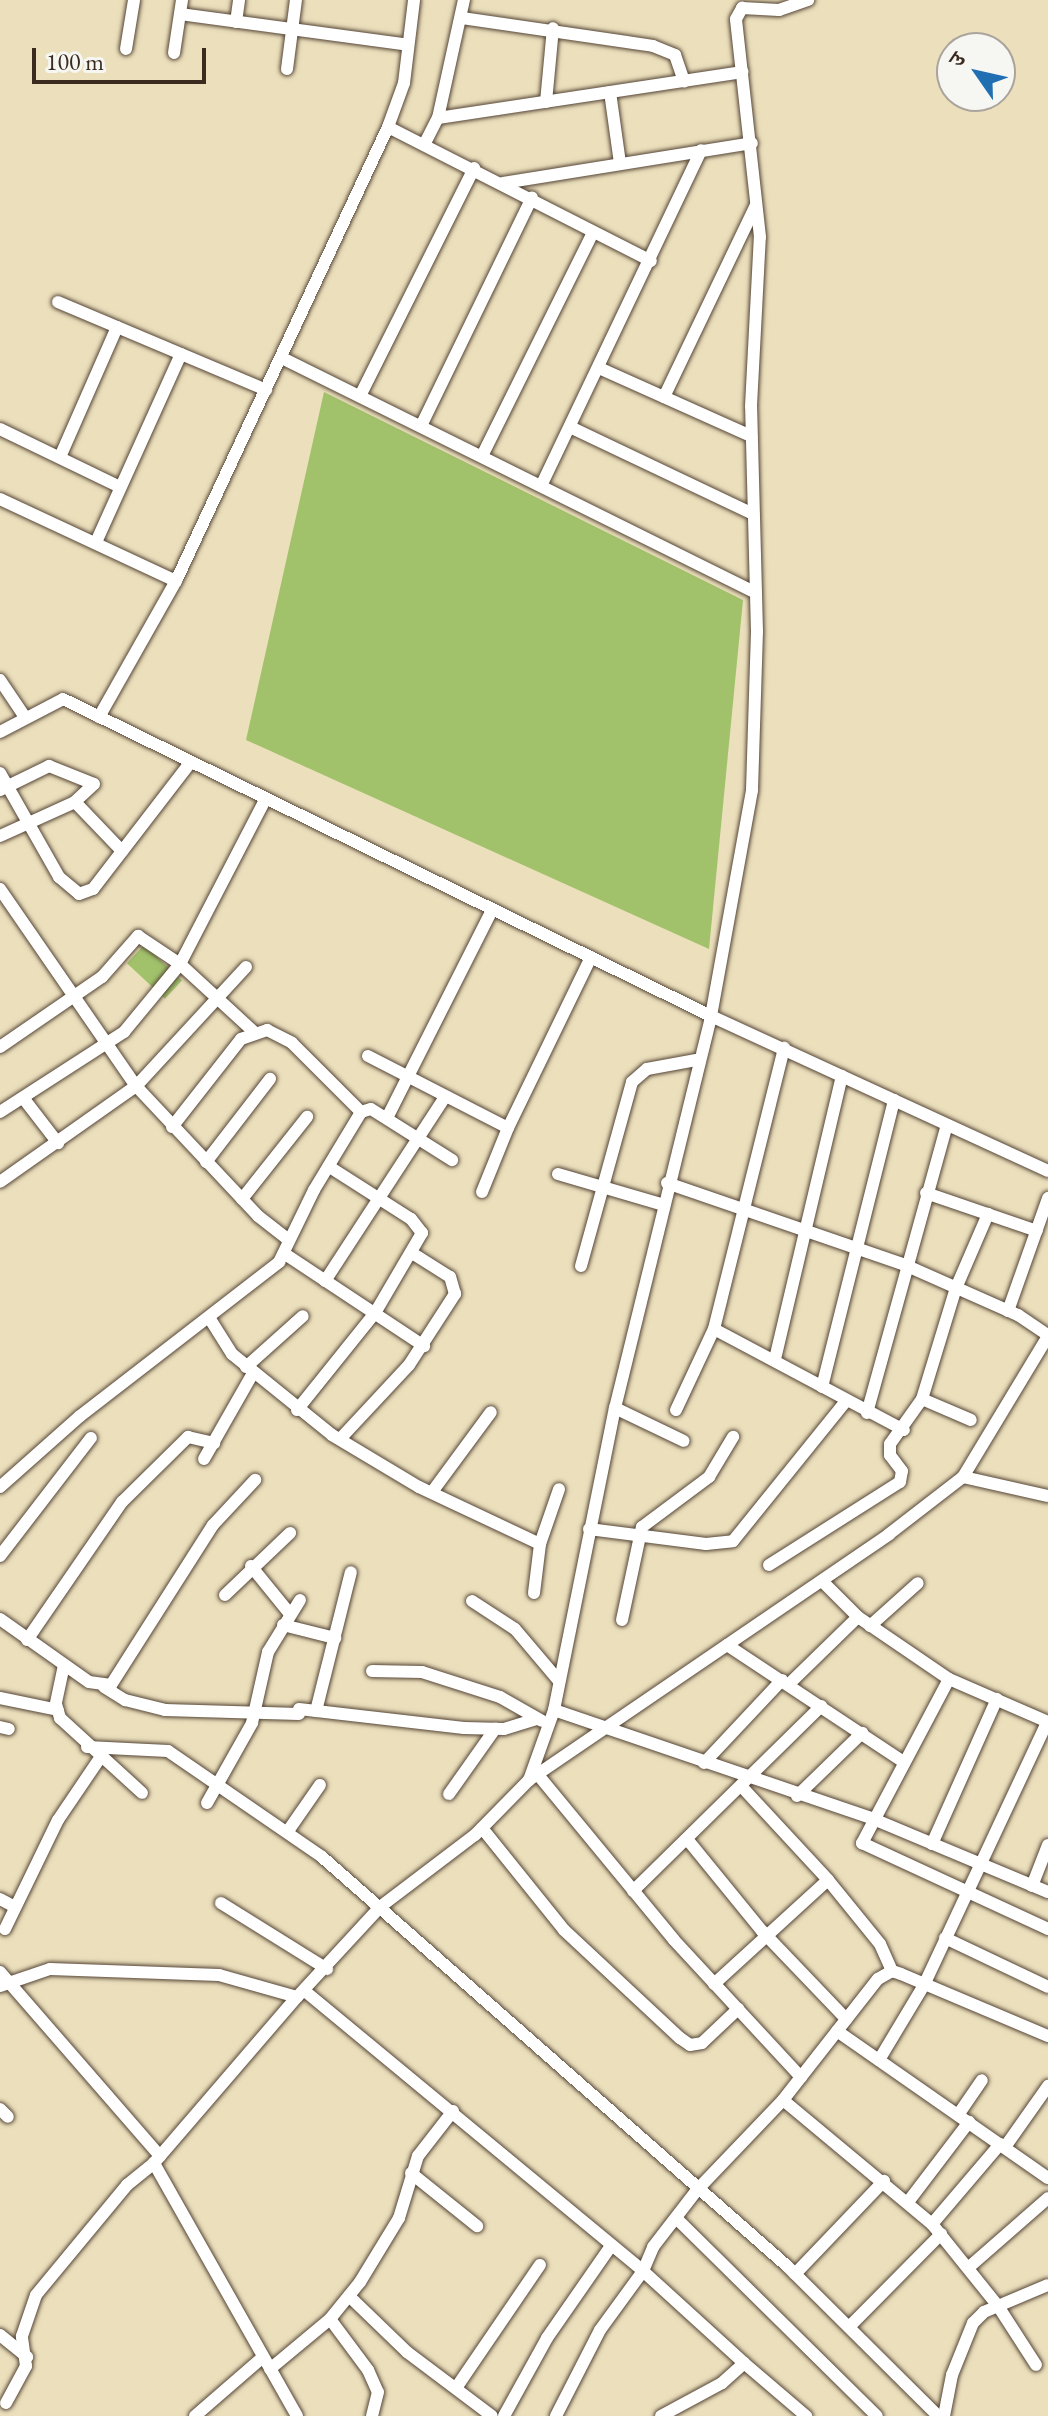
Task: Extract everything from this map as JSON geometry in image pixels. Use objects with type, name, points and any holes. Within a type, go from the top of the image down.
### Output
[{"type":"street","points":[[126,49],[134,0]]},
{"type":"street","points":[[174,53],[182,0]]},
{"type":"street","points":[[236,22],[239,0]]},
{"type":"street","points":[[287,69],[296,0]]},
{"type":"street","points":[[99,717],[176,581],[388,127],[404,83],[414,0]]},
{"type":"street","points":[[424,145],[438,118],[464,0]]},
{"type":"street","points":[[534,1778],[543,1722],[554,1710],[589,1529],[667,1183],[696,1060],[711,1016],[752,790],[756,593],[751,436],[760,237],[737,14],[748,7],[808,0]]},
{"type":"street","points":[[180,14],[408,45]]},
{"type":"street","points":[[462,18],[553,28],[662,48],[679,60],[684,81]]},
{"type":"street","points":[[546,102],[553,28]]},
{"type":"street","points":[[438,118],[743,72]]},
{"type":"street","points":[[610,92],[620,163]]},
{"type":"street","points":[[388,127],[532,197],[651,261]]},
{"type":"street","points":[[503,183],[752,143]]},
{"type":"street","points":[[541,486],[651,261],[701,150]]},
{"type":"street","points":[[360,396],[474,168]]},
{"type":"street","points":[[421,426],[532,197]]},
{"type":"street","points":[[664,397],[756,204]]},
{"type":"street","points":[[482,456],[593,232]]},
{"type":"street","points":[[58,302],[266,390]]},
{"type":"street","points":[[60,457],[117,327]]},
{"type":"street","points":[[97,540],[181,354]]},
{"type":"street","points":[[282,358],[756,593]]},
{"type":"street","points":[[599,368],[751,436]]},
{"type":"street","points":[[570,427],[753,514]]},
{"type":"street","points":[[0,429],[120,487]]},
{"type":"street","points":[[0,499],[97,540],[176,581]]},
{"type":"street","points":[[0,680],[25,717]]},
{"type":"street","points":[[0,732],[63,699],[711,1016],[1048,1171]]},
{"type":"street","points":[[0,773],[3,788],[59,877],[79,894],[93,889],[190,763]]},
{"type":"street","points":[[0,836],[24,821],[75,802],[94,784],[49,766],[3,788]]},
{"type":"street","points":[[0,1112],[24,1099],[137,1019],[180,964],[265,800]]},
{"type":"street","points":[[75,802],[122,851]]},
{"type":"street","points":[[0,889],[104,1044],[136,1086],[242,1199],[287,1239]]},
{"type":"street","points":[[387,1118],[410,1078],[492,910]]},
{"type":"street","points":[[0,1047],[102,977],[138,936],[180,964],[254,1032]]},
{"type":"street","points":[[482,1192],[508,1128],[591,957]]},
{"type":"street","points":[[0,1182],[136,1086],[246,967]]},
{"type":"street","points":[[172,1127],[217,1066],[254,1032],[267,1030],[292,1043],[361,1112]]},
{"type":"street","points":[[676,1410],[714,1329],[784,1048]]},
{"type":"street","points":[[368,1056],[508,1128]]},
{"type":"street","points":[[581,1266],[632,1082],[647,1069],[696,1060]]},
{"type":"street","points":[[775,1359],[842,1076]]},
{"type":"street","points":[[206,1162],[270,1079]]},
{"type":"street","points":[[325,1281],[445,1097]]},
{"type":"street","points":[[24,1099],[58,1143]]},
{"type":"street","points":[[822,1387],[894,1100]]},
{"type":"street","points":[[0,1487],[80,1416],[210,1319],[285,1254],[287,1239],[361,1112],[371,1109],[452,1160]]},
{"type":"street","points":[[242,1199],[307,1117]]},
{"type":"street","points":[[867,1413],[905,1265],[947,1125]]},
{"type":"street","points":[[297,1410],[375,1313],[412,1253],[421,1228],[328,1166]]},
{"type":"street","points":[[558,1174],[664,1205]]},
{"type":"street","points":[[6,2403],[27,2357],[22,2336],[36,2295],[127,2185],[157,2159],[380,1907],[482,1828],[534,1778],[822,1581],[963,1477],[1048,1335],[1008,1311],[905,1265],[806,1228],[667,1183]]},
{"type":"street","points":[[926,1193],[1037,1231]]},
{"type":"street","points":[[1008,1311],[1048,1198]]},
{"type":"street","points":[[769,1565],[895,1487],[902,1471],[889,1450],[922,1399],[956,1288],[988,1214]]},
{"type":"street","points":[[340,1439],[424,1346],[456,1289],[450,1277],[412,1253]]},
{"type":"street","points":[[285,1254],[424,1346]]},
{"type":"street","points":[[204,1459],[250,1370],[303,1316]]},
{"type":"street","points":[[210,1319],[250,1370],[297,1410],[340,1439],[432,1492],[540,1544]]},
{"type":"street","points":[[714,1329],[775,1359],[845,1402],[904,1430]]},
{"type":"street","points":[[922,1399],[971,1420]]},
{"type":"street","points":[[589,1529],[706,1544],[733,1541],[845,1402]]},
{"type":"street","points":[[615,1408],[684,1441]]},
{"type":"street","points":[[432,1492],[491,1412]]},
{"type":"street","points":[[27,1640],[122,1502],[188,1437],[214,1443]]},
{"type":"street","points":[[622,1620],[639,1535],[648,1519],[709,1477],[733,1437]]},
{"type":"street","points":[[0,1556],[91,1438]]},
{"type":"street","points":[[963,1477],[1048,1496]]},
{"type":"street","points":[[104,1687],[123,1670],[213,1525],[255,1480]]},
{"type":"street","points":[[534,1593],[540,1544],[559,1489]]},
{"type":"street","points":[[225,1595],[251,1566],[290,1533]]},
{"type":"street","points":[[251,1566],[286,1619],[335,1638]]},
{"type":"street","points":[[316,1711],[351,1572]]},
{"type":"street","points":[[822,1581],[858,1617],[949,1679],[1048,1722],[924,1985],[879,2060]]},
{"type":"street","points":[[870,1626],[918,1583]]},
{"type":"street","points":[[207,1803],[257,1709],[268,1652],[300,1600]]},
{"type":"street","points":[[472,1601],[515,1629],[559,1681]]},
{"type":"street","points":[[704,1763],[785,1682],[858,1617]]},
{"type":"street","points":[[0,1619],[62,1674],[104,1687],[125,1700],[165,1710],[316,1711],[495,1729],[543,1722]]},
{"type":"street","points":[[727,1645],[902,1761]]},
{"type":"street","points":[[372,1671],[422,1672],[500,1697],[543,1722]]},
{"type":"street","points":[[62,1674],[58,1710],[65,1726],[142,1793]]},
{"type":"street","points":[[949,1679],[860,1840],[864,1846],[1048,1929]]},
{"type":"street","points":[[0,1698],[58,1710]]},
{"type":"street","points":[[932,1844],[997,1699]]},
{"type":"street","points":[[633,1891],[821,1706]]},
{"type":"street","points":[[554,1710],[610,1725],[704,1763],[745,1784],[871,1818],[978,1866],[1048,1892]]},
{"type":"street","points":[[449,1794],[495,1729]]},
{"type":"street","points":[[797,1796],[862,1733]]},
{"type":"street","points":[[87,1747],[156,1747],[219,1784],[288,1831],[380,1907],[795,2274],[941,2416],[952,2375],[973,2323],[998,2306],[1048,2285]]},
{"type":"street","points":[[5,1929],[58,1820],[100,1758]]},
{"type":"street","points":[[534,1778],[714,1984],[801,2077]]},
{"type":"street","points":[[745,1784],[880,1944],[892,1971],[1048,2036]]},
{"type":"street","points":[[288,1831],[320,1785]]},
{"type":"street","points":[[482,1828],[564,1930],[680,2038],[690,2045],[702,2043],[738,2009]]},
{"type":"street","points":[[687,1839],[767,1936],[846,2019]]},
{"type":"street","points":[[1032,1886],[1048,1845]]},
{"type":"street","points":[[714,1984],[828,1880]]},
{"type":"street","points":[[0,1899],[15,1907]]},
{"type":"street","points":[[221,1903],[327,1969]]},
{"type":"street","points":[[945,1938],[1048,1987]]},
{"type":"street","points":[[297,2416],[157,2159],[2,1981],[50,1969],[219,1975],[302,1994],[453,2111],[643,2271],[806,2416]]},
{"type":"street","points":[[556,2416],[600,2330],[643,2271],[653,2247],[697,2190],[783,2100],[878,1979],[892,1971]]},
{"type":"street","points":[[837,2031],[1048,2178]]},
{"type":"street","points":[[908,2202],[963,2118],[982,2080]]},
{"type":"street","points":[[849,2327],[936,2229],[1048,2086]]},
{"type":"street","points":[[783,2100],[884,2181],[936,2229],[998,2306],[1036,2365]]},
{"type":"street","points":[[195,2416],[330,2319],[349,2296],[399,2218],[411,2173],[425,2144],[453,2111]]},
{"type":"street","points":[[411,2173],[477,2226]]},
{"type":"street","points":[[795,2274],[884,2181]]},
{"type":"street","points":[[968,2268],[1048,2198]]},
{"type":"street","points":[[676,2218],[877,2416]]},
{"type":"street","points":[[504,2416],[547,2338],[611,2246]]},
{"type":"street","points":[[456,2388],[540,2265]]},
{"type":"street","points":[[349,2296],[492,2416]]},
{"type":"street","points":[[330,2319],[378,2392],[372,2416]]},
{"type":"street","points":[[0,2335],[27,2357]]},
{"type":"street","points":[[661,2416],[722,2383],[744,2363]]},
{"type":"green space","points":[[324,392],[743,600],[709,949],[246,740]]},
{"type":"green space","points":[[144,945],[182,980],[165,999],[127,963]]}]
